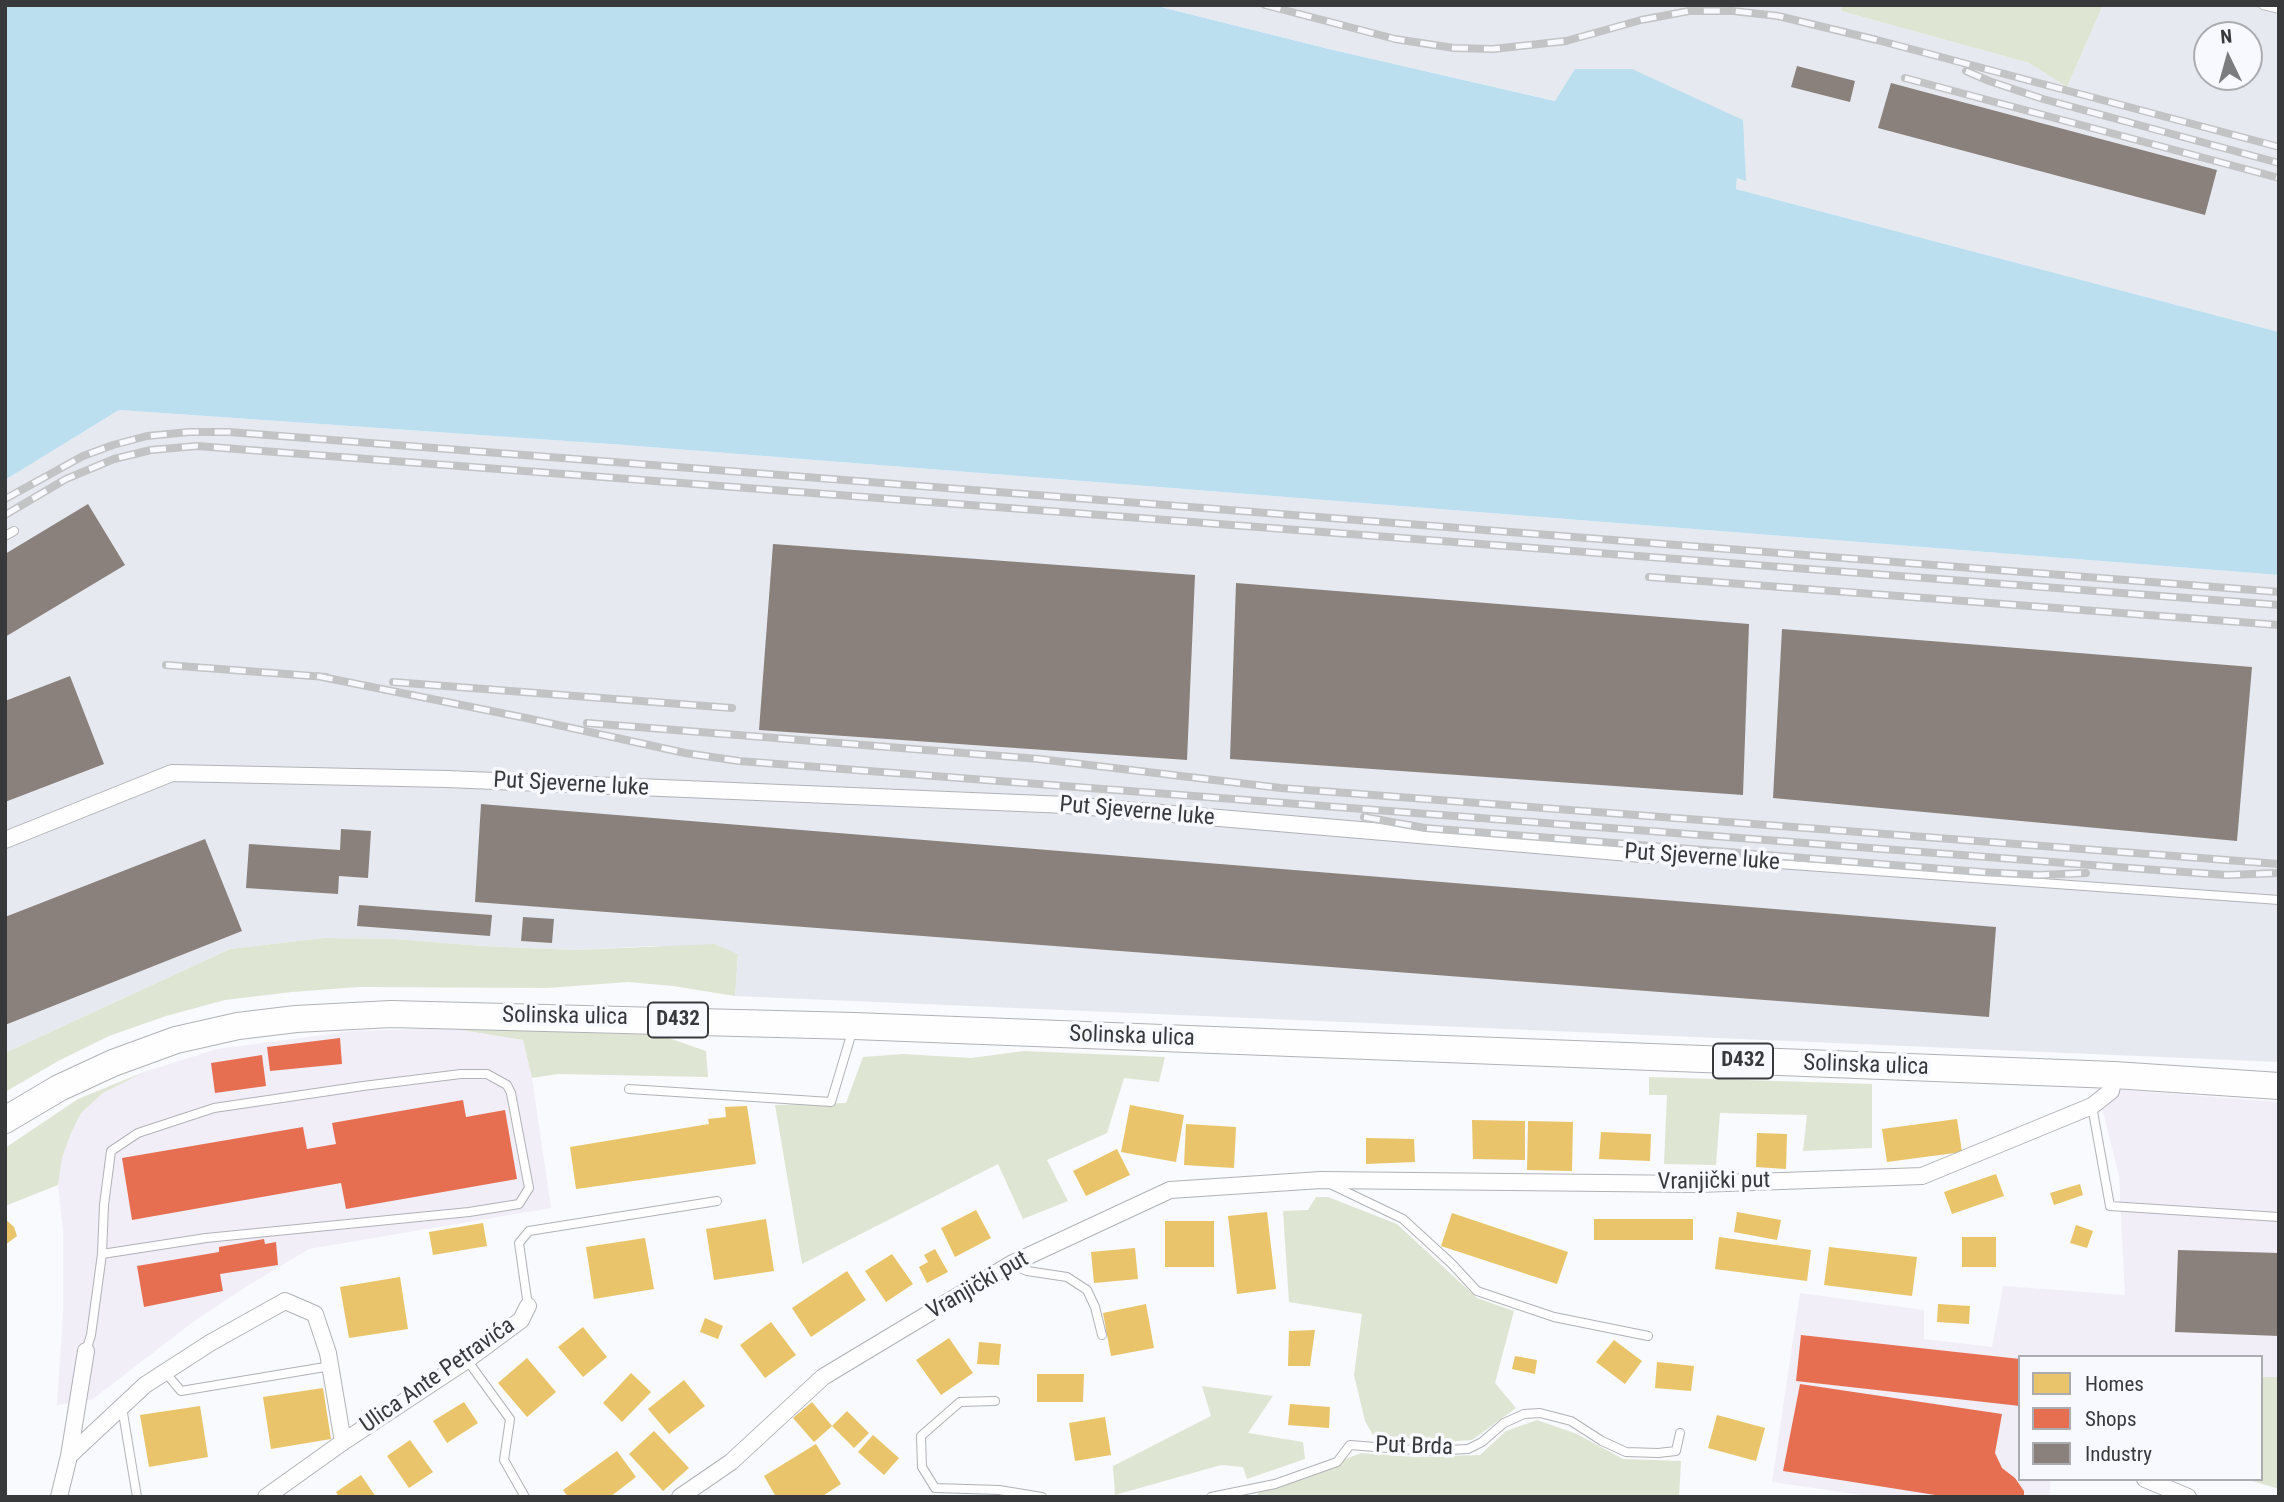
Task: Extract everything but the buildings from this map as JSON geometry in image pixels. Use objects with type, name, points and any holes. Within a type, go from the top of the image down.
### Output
[{"type":"main road","name":"Solinska ulica","points":[[5,1120],[58,1088],[176,1040],[238,1026],[296,1018],[391,1014],[854,1026],[2114,1075],[2279,1086]]},
{"type":"street","name":"Put Sjeverne luke","points":[[5,840],[172,773],[447,779],[1067,805],[1653,855]]},
{"type":"street","name":"Vranjički put","points":[[680,1497],[731,1462],[822,1377],[1011,1264],[1170,1190],[1321,1180],[1698,1184],[1922,1177],[2092,1106],[2111,1091],[2114,1075]]},
{"type":"street","name":"Ulica Ante Petravića","points":[[68,1456],[145,1385],[210,1343],[285,1301],[315,1314],[331,1366],[343,1442]]},
{"type":"street","name":"Ulica Ante Petravića","points":[[266,1497],[467,1360],[521,1320],[528,1306]]},
{"type":"street","points":[[59,1497],[86,1351]]},
{"type":"street","points":[[2150,1481],[2188,1497]]},
{"type":"lane","points":[[2263,5],[2279,9]]},
{"type":"lane","points":[[5,536],[14,531]]},
{"type":"lane","name":"Put Sjeverne luke","points":[[1653,855],[2279,900]]},
{"type":"lane","points":[[629,1089],[831,1101],[854,1026]]},
{"type":"lane","points":[[86,1351],[92,1335],[111,1151],[138,1133],[214,1108],[425,1077],[487,1074],[507,1086],[511,1093],[529,1188],[519,1204],[469,1212],[206,1238],[102,1254]]},
{"type":"lane","points":[[2092,1106],[2110,1206],[2279,1217]]},
{"type":"lane","name":"Vranjički put","points":[[1321,1180],[1403,1219],[1477,1291],[1554,1317],[1648,1336]]},
{"type":"lane","points":[[528,1306],[519,1243],[529,1231],[717,1201]]},
{"type":"lane","points":[[1011,1264],[1027,1271],[1067,1277],[1087,1290],[1095,1307],[1102,1335]]},
{"type":"lane","points":[[467,1360],[510,1419],[504,1460],[525,1497]]},
{"type":"lane","points":[[165,1372],[181,1391],[331,1366]]},
{"type":"lane","points":[[995,1401],[960,1402],[921,1436],[922,1467],[935,1488],[999,1490],[1042,1497]]},
{"type":"lane","points":[[122,1407],[137,1497]]},
{"type":"lane","name":"Put Brda","points":[[1211,1497],[1275,1484],[1337,1462],[1350,1445],[1427,1451],[1468,1449],[1482,1442],[1504,1423],[1524,1414],[1539,1413],[1571,1421],[1602,1441],[1626,1452],[1676,1451],[1680,1433]]},
{"type":"shaded area","points":[[1153,5],[1842,5],[1841,11],[2029,63],[2067,87],[2103,5],[2279,5],[2279,332],[1736,189],[1737,177],[1745,180],[1556,101]]},
{"type":"shaded area","points":[[119,410],[624,445],[2279,575],[2279,1062],[735,996],[738,954],[653,946],[575,950],[395,939],[324,938],[230,949],[5,1053],[5,480]]},
{"type":"shaded area","points":[[449,1028],[523,1040],[532,1078],[551,1208],[309,1249],[193,1322],[93,1399],[57,1405],[63,1315],[63,1231],[58,1185],[62,1158],[81,1113],[103,1093],[144,1072],[217,1049],[354,1031]]},
{"type":"shaded area","points":[[2097,1088],[2279,1102],[2279,1377],[2263,1377],[2263,1355],[2018,1355],[2018,1481],[2051,1481],[2049,1497],[1876,1497],[1772,1482],[1800,1293],[1924,1310],[1924,1339],[1992,1347],[2003,1286],[2125,1295],[2119,1176]]},
{"type":"green space","points":[[1842,5],[2103,5],[2067,87],[2029,63],[1841,11]]},
{"type":"green space","points":[[324,938],[395,939],[575,950],[714,944],[738,954],[735,996],[628,982],[548,988],[359,987],[225,1000],[166,1016],[109,1036],[5,1092],[5,1053],[230,949]]},
{"type":"green space","points":[[449,1028],[660,1035],[706,1051],[708,1077],[558,1074],[532,1078],[523,1040]]},
{"type":"green space","points":[[1024,1051],[1165,1057],[1159,1082],[1124,1078],[1107,1133],[1047,1160],[1068,1201],[1023,1219],[998,1164],[802,1264],[775,1105],[846,1103],[863,1057],[903,1054],[971,1058]]},
{"type":"green space","points":[[144,1072],[103,1093],[81,1113],[62,1158],[58,1185],[5,1206],[5,1148],[78,1099]]},
{"type":"green space","points":[[1649,1077],[1872,1084],[1872,1148],[1803,1151],[1807,1115],[1720,1113],[1716,1165],[1664,1164],[1667,1095],[1649,1095]]},
{"type":"green space","points":[[1316,1197],[1328,1197],[1397,1224],[1477,1298],[1514,1311],[1495,1383],[1516,1408],[1472,1440],[1443,1442],[1373,1435],[1365,1421],[1354,1375],[1362,1314],[1289,1302],[1283,1211],[1308,1210]]},
{"type":"green space","points":[[2263,1377],[2279,1377],[2279,1489],[2253,1481],[2263,1481]]},
{"type":"green space","points":[[1202,1386],[1273,1396],[1248,1433],[1303,1442],[1305,1459],[1247,1479],[1243,1467],[1221,1465],[1115,1495],[1113,1466],[1211,1416]]},
{"type":"green space","points":[[1537,1420],[1577,1434],[1623,1459],[1681,1461],[1679,1497],[1258,1497],[1258,1493],[1334,1468],[1343,1460],[1361,1453],[1415,1457],[1480,1455],[1506,1431]]},
{"type":"water","points":[[5,5],[1153,5],[1555,101],[1575,69],[1632,69],[1743,120],[1746,181],[1737,178],[1736,189],[2279,332],[2279,575],[624,445],[119,410],[5,480]]},
{"type":"railway","points":[[1265,5],[1395,39],[1454,48],[1493,49],[1566,41],[1641,20],[1689,11],[1733,11],[1778,16],[2279,147]]},
{"type":"railway","points":[[1966,71],[2043,99],[2279,163]]},
{"type":"railway","points":[[1905,78],[2279,178]]},
{"type":"railway","points":[[5,499],[83,456],[113,445],[147,436],[229,432],[2279,592]]},
{"type":"railway","points":[[5,515],[66,479],[114,459],[151,450],[197,446],[2279,605]]},
{"type":"railway","points":[[1649,577],[2279,625]]},
{"type":"railway","points":[[166,665],[326,677]]},
{"type":"railway","points":[[317,676],[685,753],[739,761],[2156,870],[2227,875],[2279,873]]},
{"type":"railway","points":[[393,682],[732,708]]},
{"type":"railway","points":[[587,723],[1039,759],[1281,788],[2279,864]]},
{"type":"railway","points":[[1364,817],[1425,828],[1981,872],[2039,875],[2086,873]]}]
